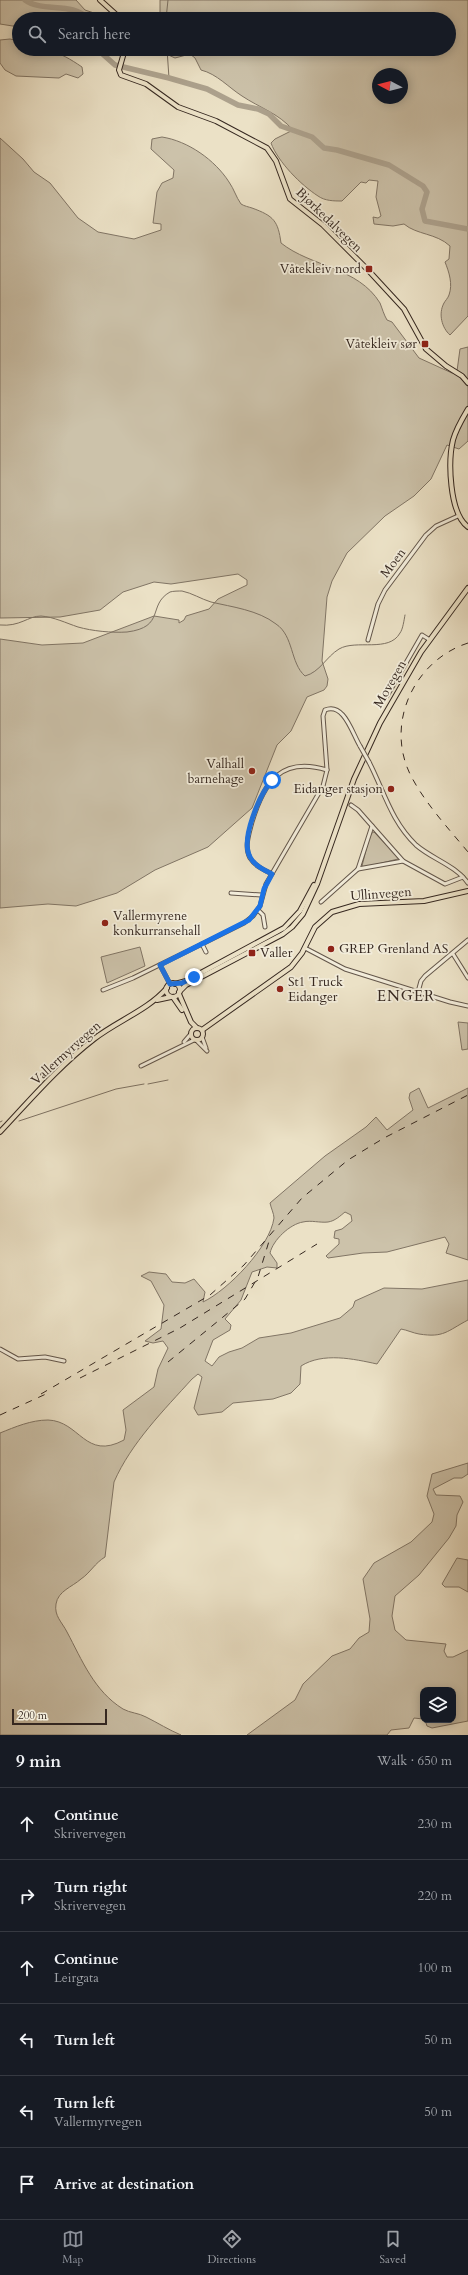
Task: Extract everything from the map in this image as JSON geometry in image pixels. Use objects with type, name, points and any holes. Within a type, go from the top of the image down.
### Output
[{"type":"main road","points":[[100,0],[113,12]]},
{"type":"main road","name":"Bjørkedalvegen","points":[[123,56],[119,70],[121,75],[146,84],[178,107],[235,130],[270,150],[276,161],[290,199],[323,225],[397,301],[409,316],[424,346],[453,371],[458,373],[468,383]]},
{"type":"main road","points":[[467,524],[458,516],[454,501],[451,452],[455,434],[468,409]]},
{"type":"main road","name":"Movegen","points":[[288,927],[300,912],[320,874],[348,795],[371,741],[394,696],[430,640],[468,588]]},
{"type":"main road","name":"Ullinvegen","points":[[202,1030],[296,962],[305,948],[311,932],[318,923],[329,914],[341,908],[359,904],[433,900],[468,892]]},
{"type":"main road","points":[[175,984],[179,987],[179,993],[191,1022],[197,1028],[202,1030],[202,1037],[195,1040],[184,1014],[172,997],[167,993],[168,986],[175,984],[186,981],[288,927]]},
{"type":"main road","name":"Vallermyrvegen","points":[[154,1001],[172,997],[179,993],[186,985],[288,927]]},
{"type":"main road","name":"Vallermyrvegen","points":[[0,1132],[85,1046],[114,1025],[154,1001],[168,986]]},
{"type":"main road","points":[[191,1033],[197,1028]]},
{"type":"street","name":"Moen","points":[[368,640],[378,604],[385,590],[426,535],[436,526],[458,516]]},
{"type":"street","name":"Movegen","points":[[387,696],[414,652],[422,635],[430,640]]},
{"type":"street","points":[[103,990],[160,965],[244,923],[258,910],[261,895],[272,874],[319,794],[326,770],[323,716],[325,710],[334,708],[340,711],[369,762],[384,798],[403,832],[423,850],[463,877],[468,883]]},
{"type":"street","points":[[272,874],[252,860],[247,849],[249,834],[261,797],[277,775],[293,766],[304,765],[326,770]]},
{"type":"street","points":[[351,805],[358,810],[404,861],[445,884],[463,877]]},
{"type":"street","points":[[321,902],[358,868],[372,826]]},
{"type":"street","points":[[358,868],[404,861]]},
{"type":"street","points":[[231,893],[261,895]]},
{"type":"street","points":[[258,910],[263,915],[265,926]]},
{"type":"street","points":[[418,992],[421,981],[425,976],[468,940]]},
{"type":"street","points":[[202,944],[206,952]]},
{"type":"street","points":[[305,948],[335,965],[418,992],[468,1006]]},
{"type":"street","points":[[453,954],[468,978]]},
{"type":"street","points":[[160,965],[168,986]]},
{"type":"street","points":[[181,1045],[191,1033]]},
{"type":"street","points":[[141,1066],[181,1045],[195,1040],[207,1050],[202,1037]]},
{"type":"street","points":[[0,1349],[18,1359],[45,1357],[64,1361]]},
{"type":"shaded area","points":[[0,0],[76,0],[85,10],[91,12],[12,12],[12,26],[0,24]]},
{"type":"shaded area","points":[[160,0],[468,0],[468,316],[450,335],[443,325],[441,312],[444,303],[449,296],[451,287],[445,262],[449,259],[450,246],[439,239],[409,228],[404,224],[393,226],[374,224],[373,217],[378,218],[381,216],[376,197],[378,181],[369,180],[366,183],[361,182],[342,201],[327,200],[318,196],[304,186],[284,165],[271,143],[275,139],[293,130],[275,115],[242,96],[212,74],[201,70],[192,56],[456,56],[456,12],[160,12]]},
{"type":"shaded area","points":[[12,39],[12,56],[64,56],[82,67],[83,74],[78,78],[66,74],[59,78],[16,76],[5,70],[0,63],[0,40]]},
{"type":"shaded area","points":[[171,56],[182,56],[175,58]]},
{"type":"shaded area","points":[[162,137],[172,139],[191,147],[209,159],[231,185],[241,204],[259,211],[274,220],[278,229],[281,243],[293,251],[334,268],[359,282],[371,291],[380,303],[387,320],[392,322],[419,358],[452,373],[457,371],[460,349],[468,347],[468,441],[459,449],[447,445],[431,479],[414,496],[385,516],[347,553],[332,581],[327,597],[322,661],[328,679],[327,686],[324,690],[307,697],[291,731],[277,745],[252,808],[208,847],[155,870],[117,893],[76,906],[48,904],[0,908],[0,639],[42,645],[83,643],[154,616],[179,620],[179,623],[184,620],[186,616],[209,609],[218,599],[247,585],[247,580],[238,574],[171,584],[154,582],[123,592],[100,610],[60,617],[0,618],[0,138],[23,159],[34,172],[50,183],[78,218],[98,232],[134,239],[161,230],[161,224],[153,223],[157,192],[162,183],[173,178],[174,170],[151,149],[152,139]]},
{"type":"shaded area","points":[[374,832],[399,858],[365,867],[362,866],[370,834]]},
{"type":"shaded area","points":[[140,947],[145,966],[107,983],[101,957]]},
{"type":"shaded area","points":[[458,1022],[468,1023],[468,1049],[462,1050]]},
{"type":"shaded area","points":[[419,1088],[428,1108],[468,1088],[468,1260],[446,1253],[449,1244],[445,1237],[387,1252],[363,1253],[328,1258],[326,1256],[339,1244],[339,1239],[334,1238],[335,1231],[342,1229],[352,1221],[351,1215],[345,1212],[331,1221],[306,1221],[298,1223],[283,1233],[272,1248],[270,1253],[277,1263],[277,1268],[267,1267],[252,1272],[241,1300],[225,1319],[231,1325],[230,1330],[213,1340],[205,1361],[212,1366],[219,1357],[242,1348],[259,1338],[291,1333],[340,1318],[353,1307],[355,1301],[384,1288],[422,1289],[468,1280],[468,1320],[445,1333],[434,1335],[419,1334],[401,1329],[377,1364],[339,1358],[319,1359],[310,1362],[301,1366],[300,1384],[291,1393],[273,1399],[233,1403],[222,1412],[198,1415],[194,1408],[202,1377],[198,1374],[192,1379],[159,1415],[139,1440],[129,1454],[114,1482],[105,1557],[98,1562],[84,1577],[62,1592],[56,1604],[56,1612],[59,1619],[96,1684],[104,1693],[123,1709],[143,1716],[181,1735],[0,1735],[0,1433],[17,1426],[48,1420],[59,1422],[68,1426],[91,1443],[100,1446],[111,1445],[124,1440],[126,1430],[123,1410],[154,1387],[158,1369],[168,1348],[163,1341],[153,1343],[145,1341],[161,1329],[164,1305],[151,1281],[141,1276],[149,1272],[166,1274],[172,1282],[185,1283],[194,1279],[205,1292],[203,1302],[213,1296],[235,1278],[265,1242],[274,1218],[270,1203],[325,1156],[366,1127],[376,1117],[387,1130],[413,1110],[409,1098],[410,1093]]},
{"type":"shaded area","points":[[468,1463],[468,1474],[462,1478],[454,1478],[433,1489],[436,1495],[460,1496],[463,1502],[457,1515],[456,1526],[449,1538],[419,1575],[395,1596],[392,1616],[395,1630],[406,1640],[446,1644],[444,1651],[447,1657],[453,1657],[468,1650],[468,1721],[432,1728],[427,1726],[426,1723],[456,1723],[456,1687],[420,1687],[420,1719],[414,1718],[409,1728],[391,1730],[387,1735],[247,1735],[295,1700],[303,1684],[332,1656],[350,1649],[359,1638],[369,1632],[370,1619],[363,1579],[374,1563],[411,1542],[432,1522],[434,1514],[427,1496],[432,1474]]},
{"type":"shaded area","points":[[457,1558],[468,1560],[468,1592],[459,1587],[445,1587],[442,1584]]},
{"type":"waterway","points":[[25,0],[40,6],[74,10],[78,12]]},
{"type":"waterway","points":[[167,12],[168,0]]},
{"type":"waterway","points":[[105,56],[115,65],[207,89],[238,105],[258,109],[269,114],[281,126],[312,137],[324,148],[337,150],[389,165],[423,186],[427,192],[422,209],[425,221],[468,229]]},
{"type":"waterway","points":[[167,56],[169,78]]},
{"type":"waterway","points":[[0,625],[18,623],[36,616],[41,616],[89,630],[127,632],[139,629],[152,621],[163,597],[170,592],[182,591],[211,602],[253,612],[269,619],[282,629],[286,635],[300,671],[305,676],[319,668],[334,652],[346,646],[388,643],[395,639],[401,631],[405,615]]},
{"type":"waterway","points":[[148,1084],[168,1080]]},
{"type":"waterway","points":[[19,1121],[116,1089],[144,1084]]},
{"type":"railway","points":[[468,643],[449,651],[433,663],[420,678],[410,695],[403,714],[401,734],[403,754],[410,774],[422,795],[468,852]]},
{"type":"railway","points":[[41,1394],[210,1295],[244,1265],[302,1198],[348,1160],[384,1138],[468,1095]]},
{"type":"railway","points":[[168,1362],[245,1299],[258,1277],[270,1238]]},
{"type":"railway","points":[[80,1378],[180,1328],[317,1244]]},
{"type":"railway","points":[[0,1415],[46,1394]]},
{"type":"place","name":"Våtekleiv nord","points":[[369,269]]},
{"type":"place","name":"Våtekleiv sør","points":[[425,344]]},
{"type":"place","name":"Valhall barnehage","points":[[252,771]]},
{"type":"place","name":"Eidanger stasjon","points":[[391,789]]},
{"type":"place","name":"Vallermyrene konkurransehall","points":[[105,923]]},
{"type":"place","name":"GREP Grenland AS","points":[[331,949]]},
{"type":"place","name":"Valler","points":[[252,953]]},
{"type":"place","name":"St1 Truck Eidanger","points":[[280,989]]},
{"type":"district","name":"ENGER","points":[[406,996]]},
{"type":"route","points":[[194,977],[180,984],[170,984],[160,965],[244,923],[258,910],[261,895],[272,874],[257,865],[252,860],[247,849],[247,840],[255,812],[263,792],[272,780]]}]
